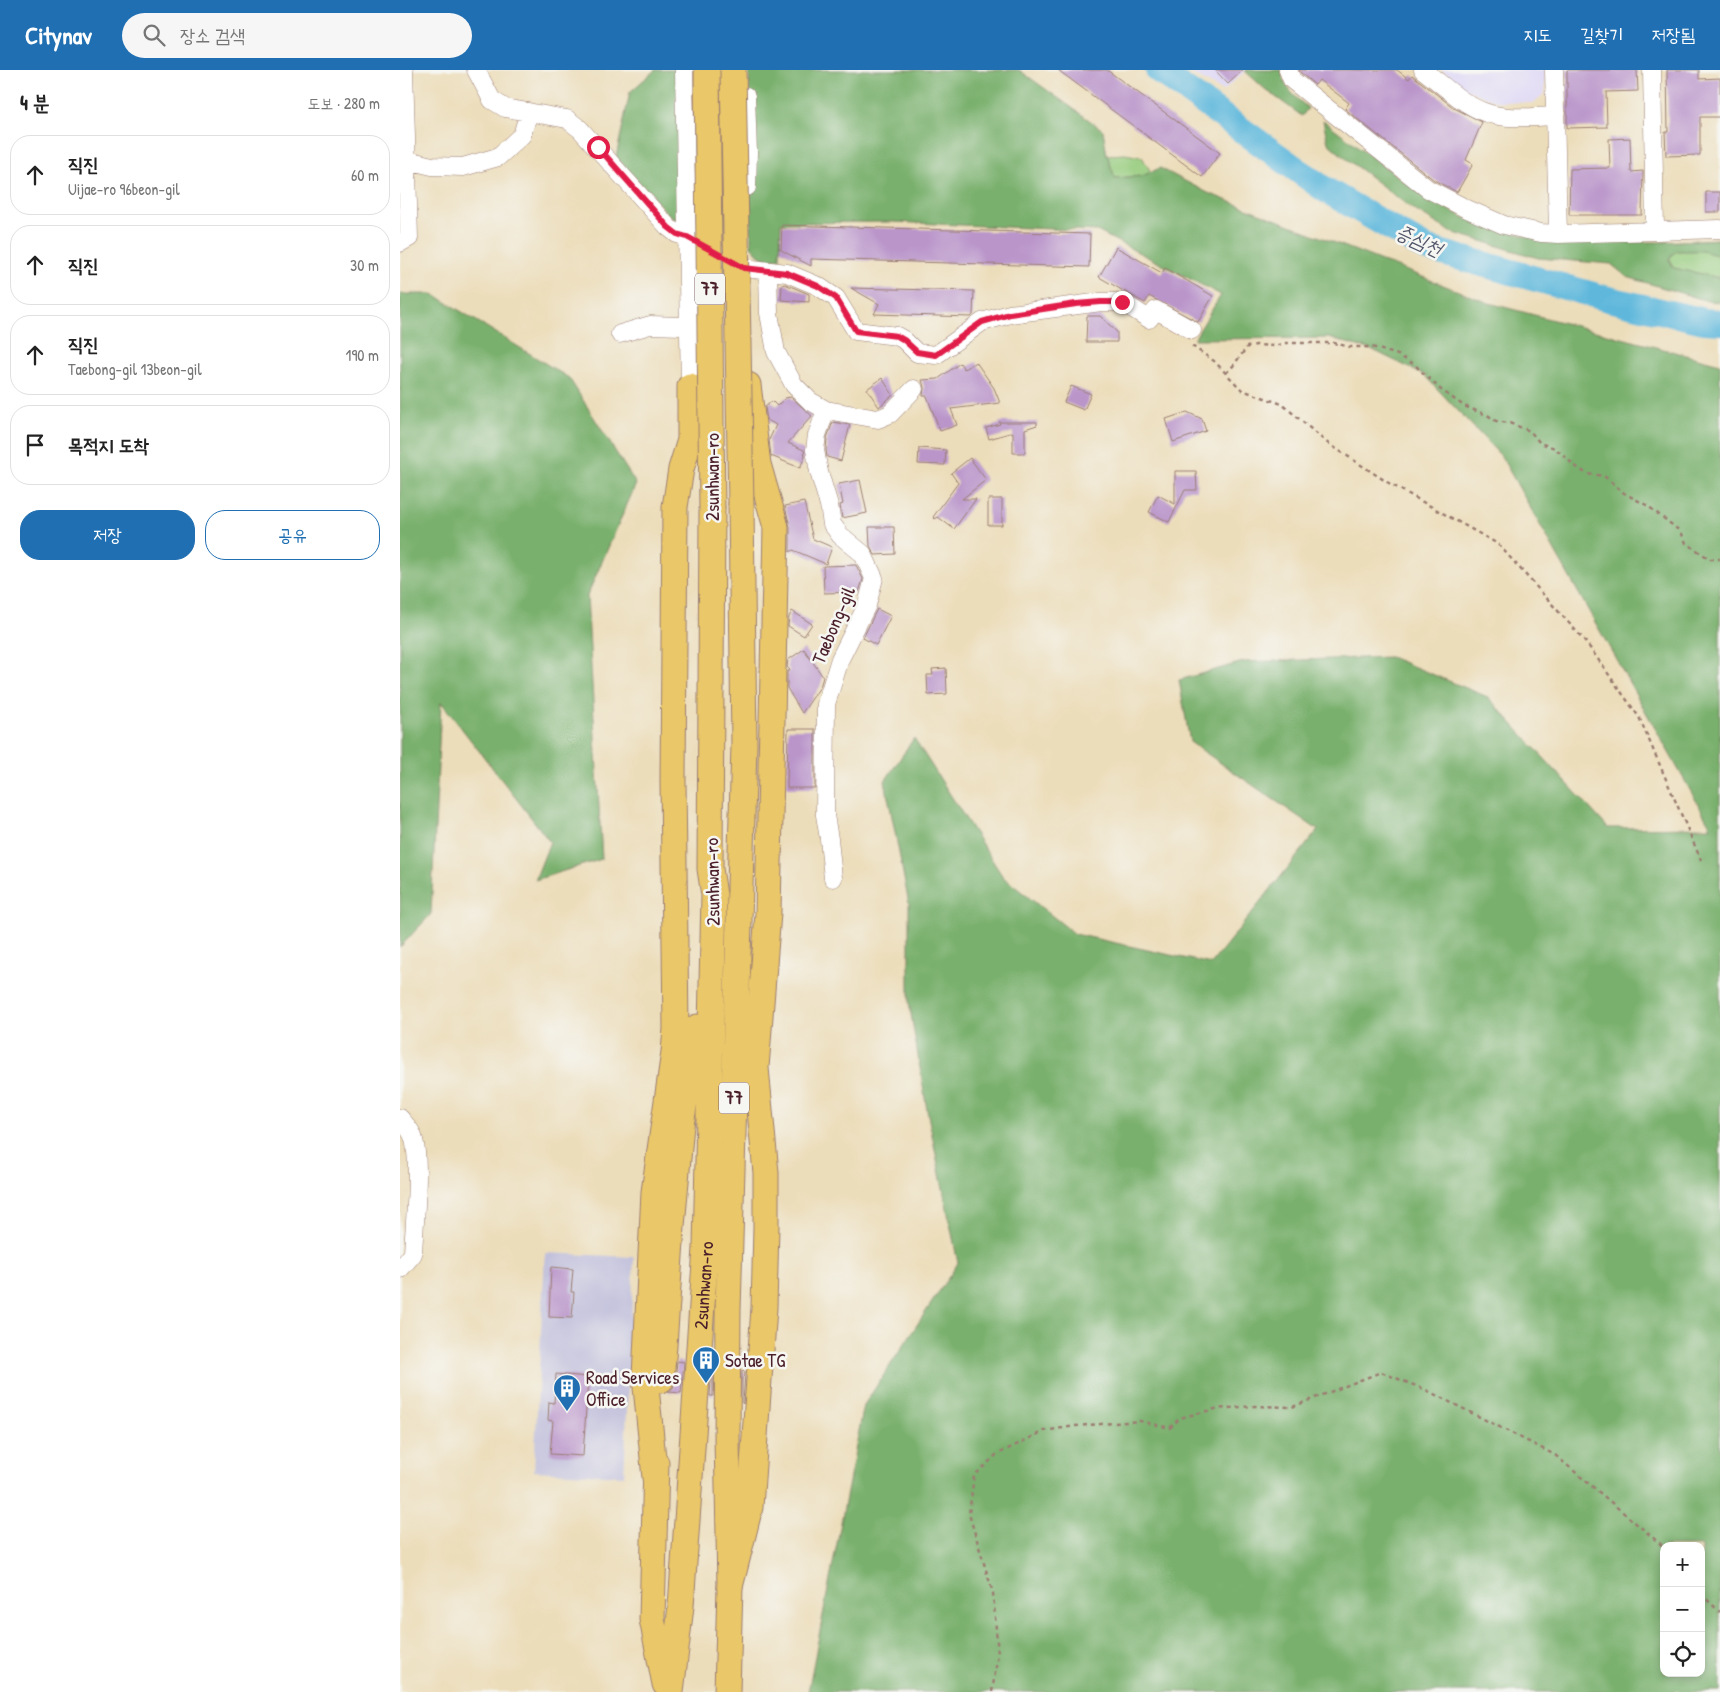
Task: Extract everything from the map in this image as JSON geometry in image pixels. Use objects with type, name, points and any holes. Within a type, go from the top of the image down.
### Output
[{"type":"highway","name":"2sunhwan-ro","points":[[671,1692],[681,1606],[706,1248],[714,895],[710,869],[712,509],[707,70]]},
{"type":"highway","name":"2sunhwan-ro","points":[[727,1692],[730,1587],[728,1311],[744,745],[732,70]]},
{"type":"highway","points":[[730,1587],[750,1507],[764,1308],[766,1227],[766,1173],[756,1068],[768,914],[776,527],[758,464],[748,385]]},
{"type":"highway","points":[[655,1478],[645,1377],[654,1192],[676,1029],[672,781],[674,507],[681,469],[690,440],[690,386]]},
{"type":"highway","name":"77","points":[[666,1692],[652,1619],[655,1478],[672,1226],[681,1125],[694,1055],[699,1006],[703,892],[710,869]]},
{"type":"street","points":[[400,243],[409,238],[404,192],[404,70]]},
{"type":"street","points":[[476,70],[492,100],[505,108],[567,119],[580,129],[668,227],[744,268],[787,273],[818,286],[836,298],[856,331],[897,336],[917,352],[936,355],[982,322],[1010,314],[1101,302],[1122,302],[1150,319],[1156,310],[1191,337]]},
{"type":"street","points":[[682,350],[684,70]]},
{"type":"street","points":[[745,70],[748,152],[744,268],[748,385]]},
{"type":"street","points":[[1288,70],[1292,80],[1428,189],[1504,225],[1541,233],[1558,234],[1720,229]]},
{"type":"street","points":[[1423,70],[1464,101],[1485,113],[1496,115],[1554,116]]},
{"type":"street","points":[[1554,70],[1558,234]]},
{"type":"street","points":[[1652,70],[1655,231]]},
{"type":"street","points":[[404,148],[432,166],[463,167],[498,157],[522,135],[529,112]]},
{"type":"street","points":[[684,236],[690,386]]},
{"type":"street","points":[[768,272],[769,313],[776,352],[794,385],[810,401],[826,410],[878,419],[890,414],[914,388]]},
{"type":"street","points":[[620,334],[650,325],[682,326]]},
{"type":"street","name":"Taebong-gil","points":[[826,410],[817,435],[816,450],[819,472],[829,505],[832,524],[840,535],[863,554],[874,578],[867,605],[840,659],[826,704],[824,815],[829,839],[833,878]]},
{"type":"street","points":[[400,1118],[412,1134],[416,1149],[417,1166],[413,1254],[400,1269]]},
{"type":"street","points":[[400,1185],[404,1186],[412,1180],[417,1166]]},
{"type":"path","points":[[1191,337],[1242,390],[1282,404],[1326,442],[1387,482],[1498,544],[1585,641],[1639,717],[1701,860]]},
{"type":"path","points":[[1226,373],[1247,347],[1256,345],[1334,343],[1350,347],[1372,347],[1398,356],[1415,365],[1441,390],[1464,406],[1489,416],[1496,421],[1509,423],[1530,431],[1540,443],[1554,448],[1587,474],[1604,476],[1624,493],[1648,506],[1680,532],[1686,543],[1710,559],[1720,559]]},
{"type":"path","points":[[992,1692],[998,1654],[993,1593],[969,1514],[974,1476],[996,1454],[1044,1431],[1075,1426],[1140,1421],[1170,1428],[1180,1418],[1216,1409],[1292,1406],[1381,1372],[1426,1390],[1554,1454],[1660,1544]]},
{"type":"path","points":[[1705,1598],[1720,1612]]},
{"type":"shaded area","points":[[1185,70],[1244,70],[1245,71],[1223,91]]},
{"type":"shaded area","points":[[1441,70],[1545,70],[1545,93],[1533,103],[1496,101],[1467,90]]},
{"type":"shaded area","points":[[545,1253],[634,1257],[624,1476],[534,1471]]},
{"type":"green space","points":[[655,70],[680,70],[683,225],[669,215],[616,157],[630,92]]},
{"type":"green space","points":[[749,70],[1019,70],[1103,130],[1107,155],[1115,178],[1142,176],[1160,168],[1208,193],[1489,303],[1720,364],[1720,1692],[808,1692],[864,1405],[958,1263],[927,1110],[909,1002],[909,904],[885,781],[914,738],[1003,877],[1075,934],[1211,964],[1318,830],[1190,742],[1179,680],[1243,662],[1390,657],[1488,697],[1608,828],[1711,827],[1501,456],[1424,375],[1375,351],[1329,338],[1194,339],[1221,295],[1097,231],[892,222],[781,223],[780,259],[762,258],[751,246]]},
{"type":"green space","points":[[1244,70],[1281,70],[1294,96],[1308,108],[1302,116],[1266,90]]},
{"type":"green space","points":[[1323,120],[1424,196],[1465,218],[1545,242],[1663,242],[1720,239],[1720,256],[1702,251],[1676,251],[1669,259],[1674,268],[1720,278],[1720,302],[1708,301],[1627,277],[1611,264],[1538,258],[1451,232],[1411,208],[1328,143]]},
{"type":"green space","points":[[1125,154],[1142,157],[1151,172],[1142,176],[1115,178],[1107,155]]},
{"type":"green space","points":[[1720,239],[1720,278],[1674,268],[1663,242]]},
{"type":"green space","points":[[400,294],[433,294],[569,378],[636,484],[587,596],[602,859],[535,880],[550,842],[441,702],[431,914],[400,947]]},
{"type":"building","points":[[1058,70],[1107,70],[1220,153],[1202,177]]},
{"type":"building","points":[[1215,70],[1243,70],[1228,84]]},
{"type":"building","points":[[1299,70],[1397,70],[1409,79],[1412,75],[1454,108],[1482,122],[1466,160],[1473,164],[1457,192],[1434,180],[1345,109],[1349,103],[1319,80],[1315,85]]},
{"type":"building","points":[[1567,70],[1637,70],[1638,91],[1606,92],[1607,127],[1567,128]]},
{"type":"building","points":[[1667,70],[1699,70],[1699,79],[1720,78],[1720,117],[1700,117],[1700,155],[1666,156],[1665,132],[1668,132]]},
{"type":"building","points":[[1630,138],[1631,172],[1643,171],[1642,215],[1569,215],[1570,169],[1610,168],[1609,139]]},
{"type":"building","points":[[1706,192],[1720,192],[1720,212],[1706,212]]},
{"type":"building","points":[[782,225],[1090,234],[1089,267],[811,259],[811,266],[781,250]]},
{"type":"building","points":[[1116,247],[1162,273],[1165,268],[1213,296],[1198,322],[1149,296],[1145,303],[1099,277]]},
{"type":"building","points":[[785,284],[809,294],[809,302],[781,300],[782,285]]},
{"type":"building","points":[[851,288],[974,291],[973,315],[971,317],[874,314],[879,304]]},
{"type":"building","points":[[1087,316],[1100,316],[1117,332],[1117,342],[1086,342]]},
{"type":"building","points":[[976,362],[994,388],[1000,403],[951,409],[957,425],[940,431],[927,396],[923,396],[924,387],[922,380],[938,379],[960,363],[964,369]]},
{"type":"building","points":[[882,378],[893,395],[879,407],[867,389]]},
{"type":"building","points":[[1071,386],[1091,394],[1084,410],[1064,402]]},
{"type":"building","points":[[791,397],[812,416],[788,443],[804,450],[805,456],[800,468],[771,456],[769,440],[776,425],[767,420],[765,407],[772,401],[777,406],[785,398]]},
{"type":"building","points":[[1187,412],[1202,419],[1206,431],[1173,442],[1166,419]]},
{"type":"building","points":[[833,422],[850,425],[841,461],[827,457],[827,438]]},
{"type":"building","points":[[999,422],[1037,422],[1037,425],[1025,429],[1025,453],[1013,453],[1013,432],[989,439],[986,428],[1000,424]]},
{"type":"building","points":[[919,448],[946,450],[945,465],[918,464]]},
{"type":"building","points":[[970,458],[986,480],[962,499],[976,499],[954,529],[938,517],[935,519],[933,517],[958,483],[951,473]]},
{"type":"building","points":[[1175,471],[1196,471],[1197,490],[1185,490],[1169,522],[1149,512],[1158,495],[1175,504]]},
{"type":"building","points":[[860,480],[867,513],[842,518],[840,505],[843,504],[839,484]]},
{"type":"building","points":[[988,499],[1002,499],[1002,525],[988,525]]},
{"type":"building","points":[[804,502],[813,539],[832,547],[826,564],[793,550],[790,552],[790,527],[785,506]]},
{"type":"building","points":[[869,527],[894,527],[895,554],[875,555],[870,546]]},
{"type":"building","points":[[856,565],[863,579],[859,592],[824,593],[823,566]]},
{"type":"building","points":[[877,609],[891,616],[876,645],[863,638]]},
{"type":"building","points":[[792,611],[812,624],[804,636],[788,626]]},
{"type":"building","points":[[804,649],[823,677],[820,687],[802,713],[787,688],[787,672],[790,670],[787,667],[788,660]]},
{"type":"building","points":[[946,668],[947,694],[928,695],[927,675],[933,675],[932,669]]},
{"type":"building","points":[[788,729],[815,729],[815,788],[787,788]]},
{"type":"building","points":[[551,1267],[573,1269],[571,1292],[574,1292],[572,1318],[549,1317]]},
{"type":"building","points":[[677,1361],[684,1362],[681,1393],[668,1392],[673,1388],[675,1382]]},
{"type":"building","points":[[712,1366],[713,1396],[710,1396]]},
{"type":"building","points":[[742,1371],[745,1372],[743,1404],[742,1403]]},
{"type":"building","name":"Road Services Office","points":[[556,1374],[588,1377],[583,1456],[550,1454],[553,1421],[548,1420],[549,1402],[554,1403]]},
{"type":"waterway","name":"증심천","points":[[1158,70],[1324,189],[1425,248],[1608,299],[1704,321],[1720,322]]},
{"type":"place","name":"Sotae TG","points":[[706,1384]]},
{"type":"place","name":"Road Services Office","points":[[567,1412]]},
{"type":"route","points":[[598,147],[668,227],[677,234],[687,237],[744,268],[787,273],[818,286],[836,298],[856,331],[897,336],[917,352],[936,355],[982,322],[1010,314],[1076,304],[1122,302]]}]
